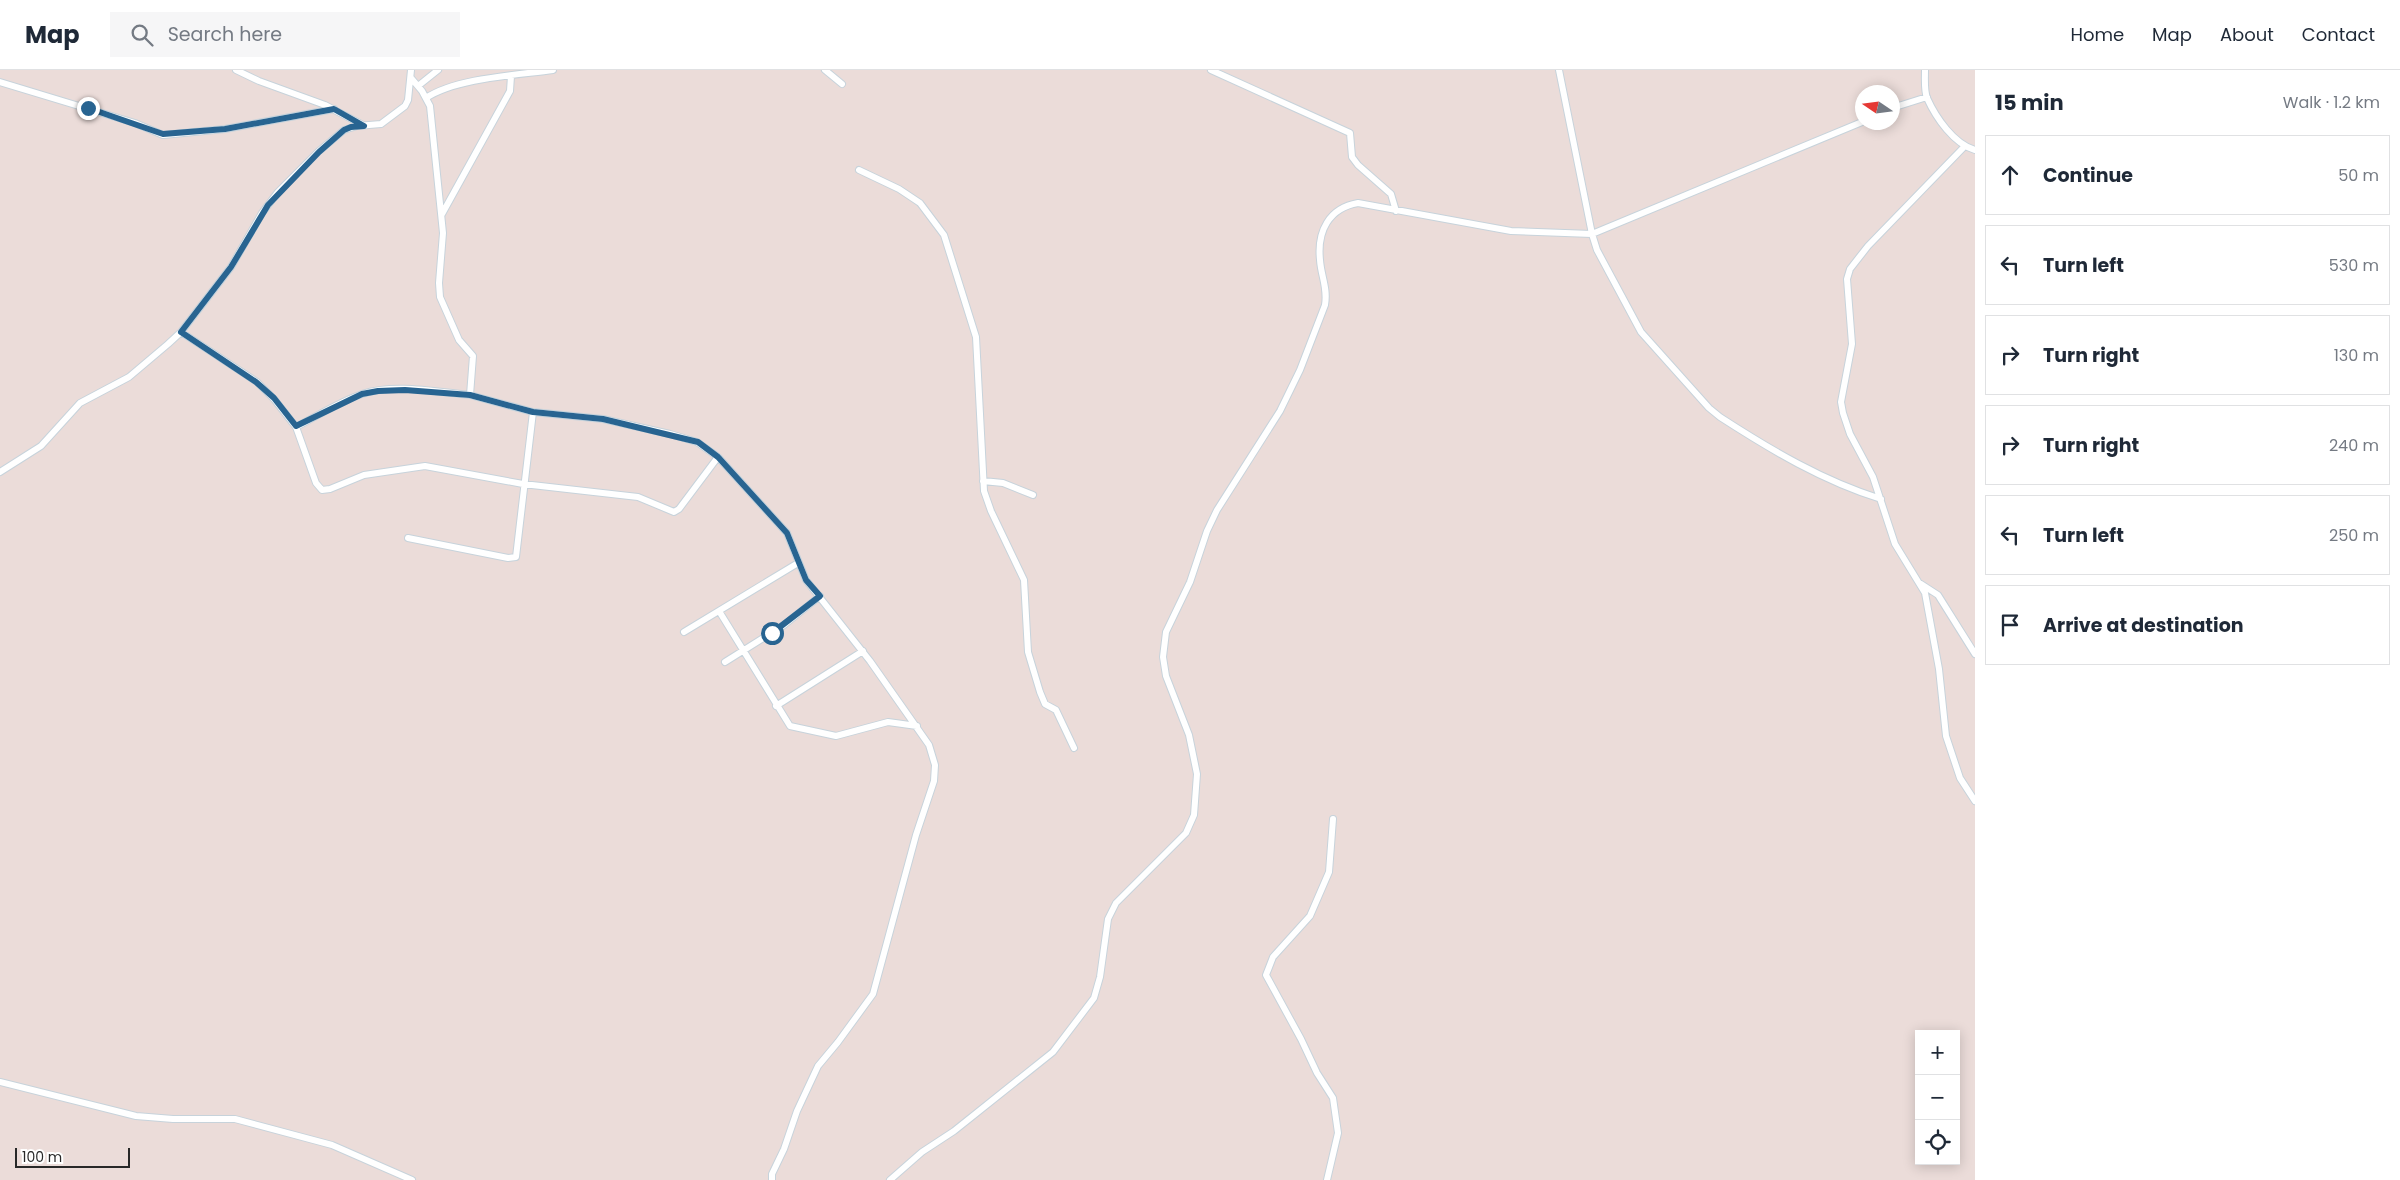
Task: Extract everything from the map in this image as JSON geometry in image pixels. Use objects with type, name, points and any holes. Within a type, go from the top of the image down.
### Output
[{"type":"street","points":[[236,70],[259,81],[334,109],[364,126]]},
{"type":"street","points":[[0,472],[41,446],[80,403],[118,384],[136,372],[181,332],[231,267],[262,213],[278,192],[344,130],[351,127],[387,121],[405,106],[408,100],[411,70]]},
{"type":"street","points":[[418,86],[438,70]]},
{"type":"street","points":[[426,98],[436,91],[452,86],[553,70]]},
{"type":"street","points":[[826,70],[842,84]]},
{"type":"street","points":[[1212,70],[1350,133],[1352,157],[1358,165],[1391,194],[1396,211]]},
{"type":"street","points":[[1559,70],[1592,234],[1597,250],[1642,332],[1710,408],[1742,431],[1818,476],[1881,499]]},
{"type":"street","points":[[1925,70],[1927,96],[1942,123],[1964,147],[1975,150]]},
{"type":"street","points":[[442,215],[499,114],[510,91],[511,76]]},
{"type":"street","points":[[411,78],[430,106],[435,133],[443,233],[439,283],[440,297],[452,328],[473,356],[470,395]]},
{"type":"street","points":[[0,82],[118,118],[163,134],[225,129],[334,109]]},
{"type":"street","points":[[1900,105],[1927,96]]},
{"type":"street","points":[[890,1180],[922,1152],[954,1131],[1053,1052],[1094,998],[1100,977],[1108,919],[1116,903],[1186,833],[1194,815],[1197,774],[1189,735],[1166,676],[1163,657],[1166,632],[1190,582],[1207,531],[1217,510],[1280,411],[1300,370],[1322,313],[1327,294],[1319,250],[1326,224],[1334,212],[1345,206],[1358,204],[1511,231],[1592,234],[1855,125]]},
{"type":"street","points":[[1964,147],[1868,246],[1850,269],[1846,279],[1852,344],[1841,402],[1850,434],[1873,477],[1895,544],[1920,583],[1930,612],[1946,736],[1960,778],[1975,801]]},
{"type":"street","points":[[859,170],[899,189],[920,203],[944,235],[976,337],[983,481],[991,511],[1024,580],[1028,652],[1035,676],[1045,704],[1056,710],[1074,748]]},
{"type":"street","points":[[181,332],[256,382],[274,398],[296,426],[316,483],[322,490],[330,489],[364,475],[425,466],[523,484],[638,497],[674,512],[679,509],[718,457]]},
{"type":"street","points":[[296,426],[362,394],[378,391],[405,390],[470,395],[533,412],[603,419],[698,442],[718,457],[787,533],[806,580],[863,651],[929,745],[935,765],[934,781],[914,843],[872,994],[838,1042],[818,1066],[797,1110],[784,1149],[772,1174],[772,1180]]},
{"type":"street","points":[[408,538],[508,558],[516,557],[523,484],[533,412]]},
{"type":"street","points":[[983,481],[1003,483],[1032,495]]},
{"type":"street","points":[[684,632],[798,563]]},
{"type":"street","points":[[1920,583],[1938,595],[1975,654]]},
{"type":"street","points":[[724,662],[784,625],[820,596]]},
{"type":"street","points":[[719,611],[790,726],[836,736],[888,722],[917,726]]},
{"type":"street","points":[[776,706],[863,651]]},
{"type":"street","points":[[1327,1180],[1338,1133],[1333,1098],[1317,1073],[1302,1039],[1266,975],[1273,957],[1310,916],[1330,872],[1333,819]]},
{"type":"street","points":[[0,1082],[136,1116],[172,1119],[235,1119],[332,1145],[412,1180]]},
{"type":"route","points":[[88,108],[163,134],[225,129],[334,109],[364,126],[351,127],[344,130],[278,192],[262,213],[231,267],[181,332],[256,382],[274,398],[296,426],[362,394],[378,391],[405,390],[470,395],[533,412],[603,419],[698,442],[718,457],[750,490],[787,533],[806,580],[820,596],[772,633]]}]
